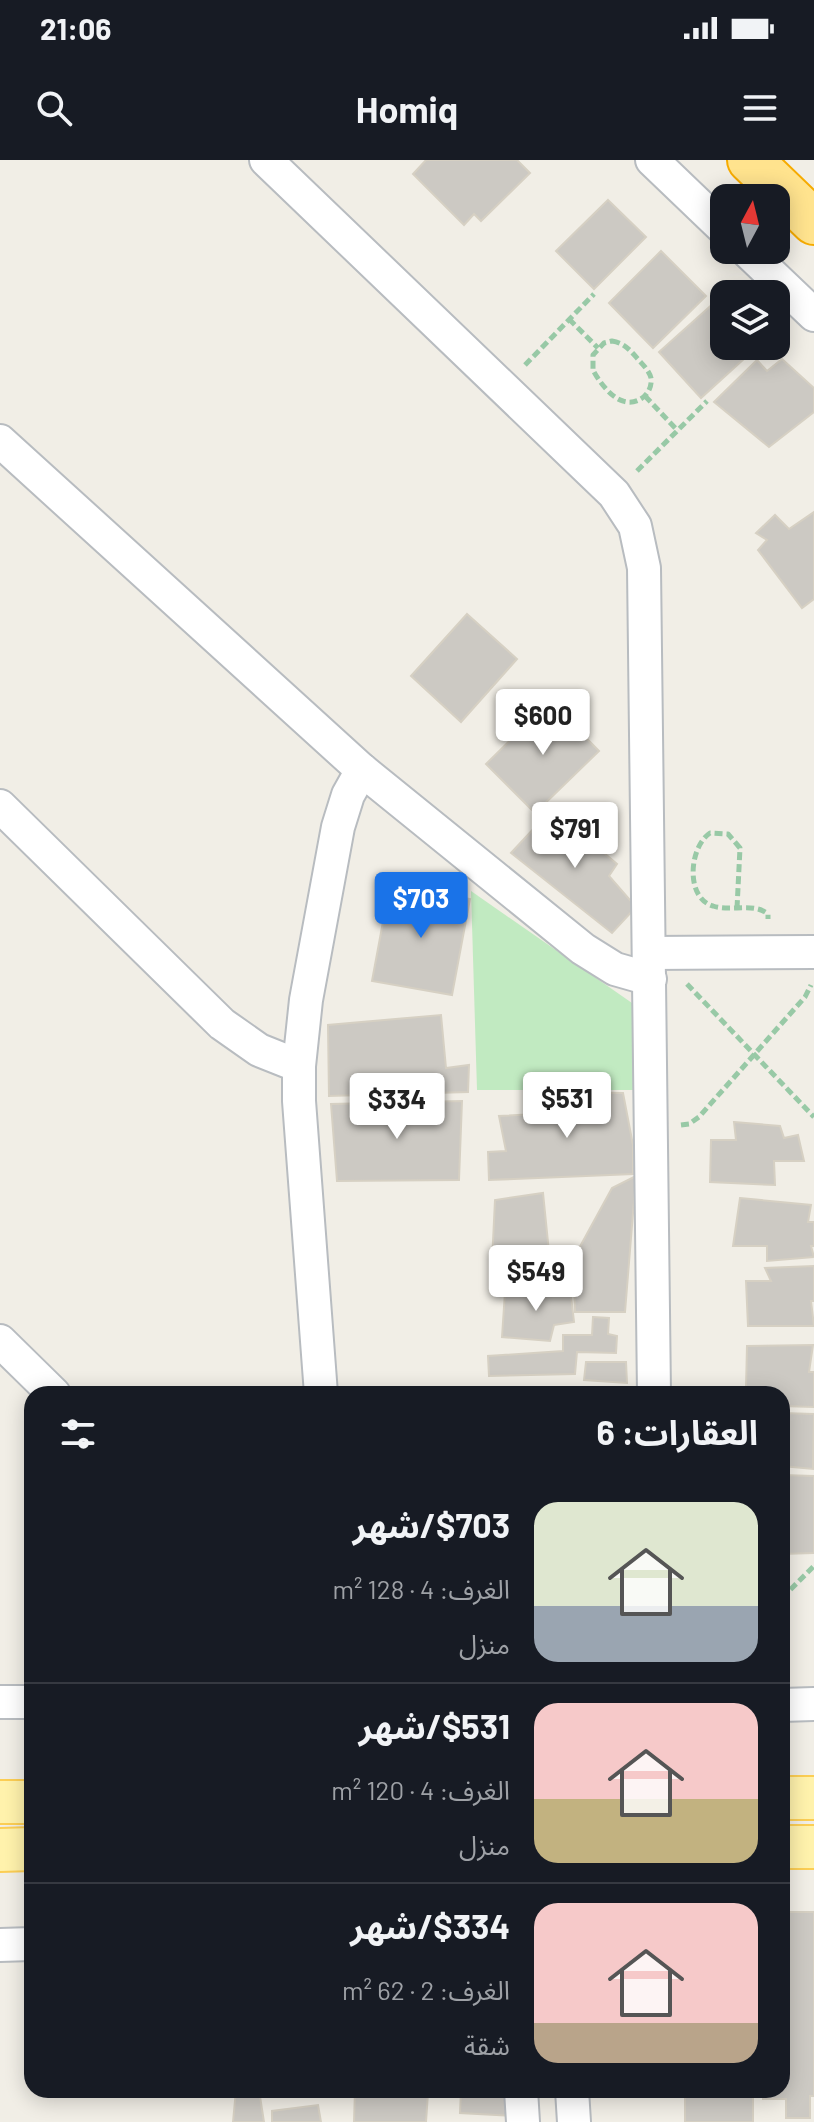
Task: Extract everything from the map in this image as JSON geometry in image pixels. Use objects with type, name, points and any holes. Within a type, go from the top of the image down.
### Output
[{"type":"highway","points":[[750,160],[814,222]]},
{"type":"main road","points":[[790,1798],[814,1798]]},
{"type":"main road","points":[[0,1802],[24,1802]]},
{"type":"main road","points":[[790,1847],[814,1847]]},
{"type":"main road","points":[[0,1850],[24,1849]]},
{"type":"street","points":[[266,160],[614,494],[635,526],[644,568],[652,962],[654,1386]]},
{"type":"street","points":[[652,160],[710,216]]},
{"type":"street","points":[[761,264],[814,315]]},
{"type":"street","points":[[0,441],[362,770],[583,949],[615,969],[652,962],[767,952],[812,952]]},
{"type":"street","points":[[320,1386],[299,1066],[306,1000],[338,827],[348,795],[362,770]]},
{"type":"street","points":[[0,806],[222,1024],[259,1050],[299,1066]]},
{"type":"street","points":[[0,1341],[46,1386]]},
{"type":"street","points":[[0,1702],[24,1702]]},
{"type":"street","points":[[790,1705],[814,1704]]},
{"type":"street","points":[[0,1945],[24,1944]]},
{"type":"street","points":[[522,2098],[523,2122]]},
{"type":"street","points":[[572,2098],[574,2122]]},
{"type":"path","points":[[504,388],[594,294]]},
{"type":"path","points":[[569,319],[598,348]]},
{"type":"path","points":[[612,341],[626,346],[651,377],[645,396],[632,402],[617,399],[593,370],[591,362],[598,348],[612,341]]},
{"type":"path","points":[[645,396],[678,431]]},
{"type":"path","points":[[614,494],[707,401]]},
{"type":"path","points":[[737,908],[740,848],[728,834],[710,833],[698,845],[696,889],[699,897],[712,906],[737,908],[761,909],[768,914],[767,952]]},
{"type":"path","points":[[651,1125],[683,1125],[694,1121],[808,993],[812,983],[812,952]]},
{"type":"path","points":[[652,962],[755,1054],[814,1117]]},
{"type":"path","points":[[790,1590],[814,1566]]},
{"type":"green space","points":[[471,891],[632,1003],[640,1036],[643,1079],[634,1090],[477,1090]]},
{"type":"building","points":[[426,160],[517,160],[530,173],[481,221],[474,214],[464,225],[413,174]]},
{"type":"building","points":[[608,200],[646,237],[594,289],[556,251]]},
{"type":"building","points":[[661,251],[706,296],[653,348],[609,303]]},
{"type":"building","points":[[710,306],[710,360],[743,360],[701,398],[659,352]]},
{"type":"building","points":[[757,360],[767,371],[783,360],[814,388],[814,412],[769,447],[714,402]]},
{"type":"building","points":[[814,512],[814,599],[802,608],[758,550],[767,540],[756,533],[775,515],[789,529]]},
{"type":"building","points":[[467,614],[517,659],[461,722],[411,676]]},
{"type":"building","points":[[550,701],[599,751],[535,813],[486,764]]},
{"type":"building","points":[[552,809],[617,864],[609,876],[636,907],[612,933],[511,853]]},
{"type":"building","points":[[390,884],[470,899],[452,995],[372,981]]},
{"type":"building","points":[[441,1015],[446,1068],[469,1065],[468,1092],[329,1096],[328,1025]]},
{"type":"building","points":[[561,1092],[623,1093],[633,1145],[633,1174],[489,1180],[488,1152],[506,1151],[499,1116],[555,1113]]},
{"type":"building","points":[[462,1101],[459,1180],[337,1181],[331,1104]]},
{"type":"building","points":[[734,1122],[780,1126],[784,1138],[798,1135],[804,1161],[774,1161],[775,1185],[710,1182],[711,1140],[736,1140]]},
{"type":"building","points":[[636,1176],[625,1312],[575,1312],[574,1286],[491,1283],[495,1200],[543,1193],[549,1252],[577,1252],[612,1188]]},
{"type":"building","points":[[740,1198],[811,1205],[808,1222],[814,1222],[814,1246],[811,1246],[814,1257],[767,1261],[767,1246],[733,1246]]},
{"type":"building","points":[[814,1266],[814,1301],[811,1301],[814,1326],[748,1326],[746,1281],[771,1281],[765,1268]]},
{"type":"building","points":[[570,1287],[574,1322],[554,1325],[550,1341],[502,1337],[505,1292]]},
{"type":"building","points":[[593,1317],[609,1318],[608,1334],[617,1336],[616,1353],[577,1352],[575,1374],[489,1376],[488,1356],[563,1351],[563,1335],[592,1335]]},
{"type":"building","points":[[813,1345],[809,1372],[814,1372],[814,1407],[790,1406],[790,1386],[746,1386],[747,1346]]},
{"type":"building","points":[[586,1362],[626,1362],[627,1383],[584,1380]]},
{"type":"building","points":[[790,1413],[814,1414],[813,1469],[790,1467]]},
{"type":"building","points":[[790,1475],[814,1476],[814,1553],[790,1554]]},
{"type":"building","points":[[790,1912],[814,1912],[814,2096],[810,2096],[810,2118],[786,2118],[786,2099],[763,2099],[790,2098]]},
{"type":"building","points":[[235,2098],[260,2098],[264,2122],[233,2122]]},
{"type":"building","points":[[355,2098],[428,2098],[426,2122],[354,2122]]},
{"type":"building","points":[[461,2098],[515,2098],[516,2116],[460,2113]]},
{"type":"building","points":[[685,2098],[753,2098],[753,2122],[685,2122]]},
{"type":"building","points":[[318,2105],[321,2122],[272,2122],[272,2111]]}]
